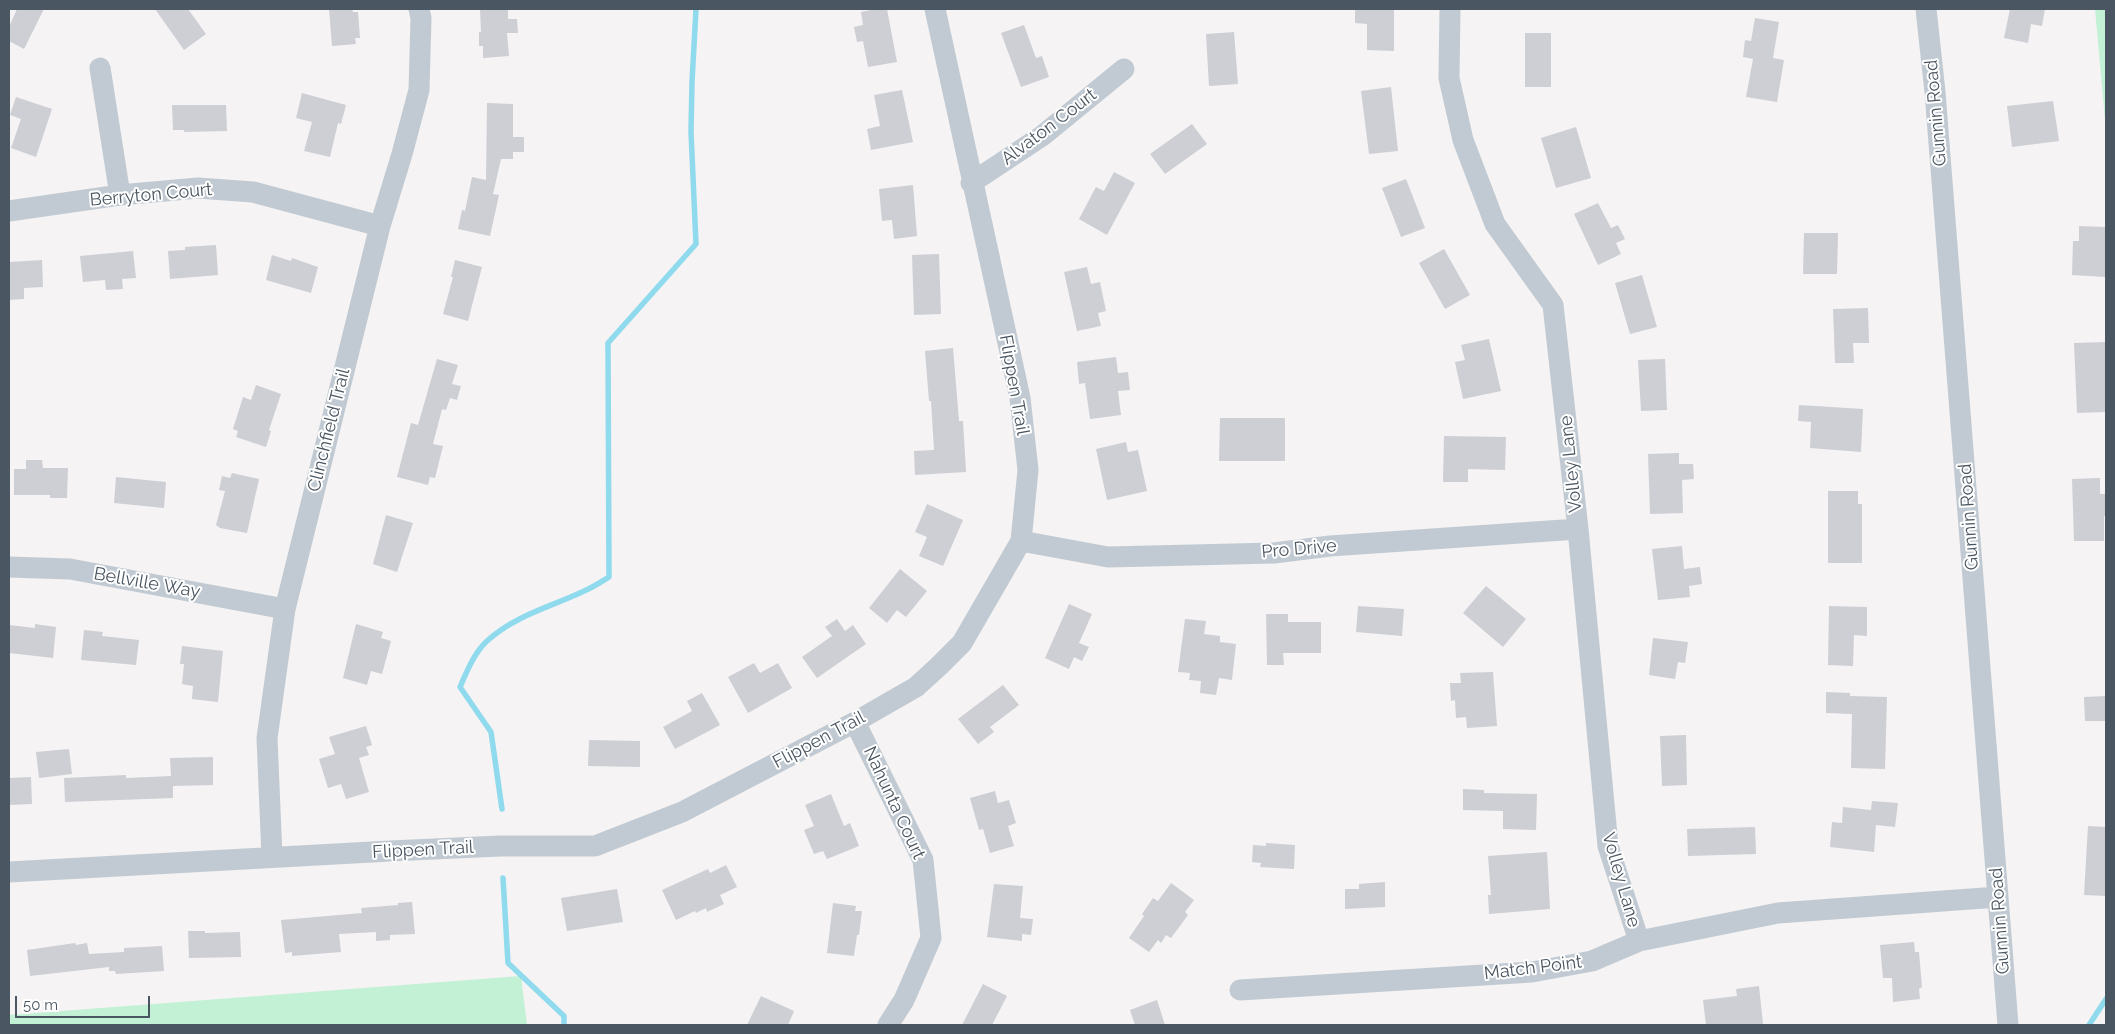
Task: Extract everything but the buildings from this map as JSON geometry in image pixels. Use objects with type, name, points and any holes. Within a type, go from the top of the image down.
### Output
[{"type":"street","name":"Clinchfield Trail","points":[[272,857],[267,738],[285,608],[380,226],[419,90],[421,18],[419,9]]},
{"type":"street","name":"Flippen Trail","points":[[9,872],[500,846],[595,846],[682,812],[855,722],[916,687],[962,643],[1022,541],[1028,470],[1020,398],[971,183],[935,9]]},
{"type":"street","name":"Volley Lane","points":[[1450,9],[1449,78],[1462,140],[1495,224],[1553,305],[1578,529],[1608,846],[1638,941]]},
{"type":"street","name":"Gunnin Road","points":[[1926,9],[1935,92],[2008,1025]]},
{"type":"street","points":[[100,68],[120,196]]},
{"type":"street","name":"Alvaton Court","points":[[971,183],[1042,136],[1124,69]]},
{"type":"street","name":"Berryton Court","points":[[9,211],[198,188],[253,192],[380,226]]},
{"type":"street","name":"Pro Drive","points":[[1022,541],[1108,557],[1274,552],[1330,546],[1578,529]]},
{"type":"street","name":"Bellville Way","points":[[9,567],[70,569],[285,608]]},
{"type":"street","name":"Nahunta Court","points":[[855,722],[923,860],[931,938],[904,1000],[888,1025]]},
{"type":"street","name":"Match Point","points":[[1240,990],[1532,972],[1592,961],[1638,941],[1778,913],[1998,897]]},
{"type":"green space","points":[[2095,9],[2106,9],[2106,131]]},
{"type":"green space","points":[[521,976],[527,1025],[9,1025],[9,1015]]},
{"type":"waterway","points":[[502,809],[491,732],[460,687],[478,651],[498,632],[520,618],[586,590],[609,577],[608,343],[696,244],[691,132],[696,9]]},
{"type":"waterway","points":[[503,878],[508,963],[564,1016],[564,1025]]},
{"type":"waterway","points":[[2089,1025],[2106,999]]}]
